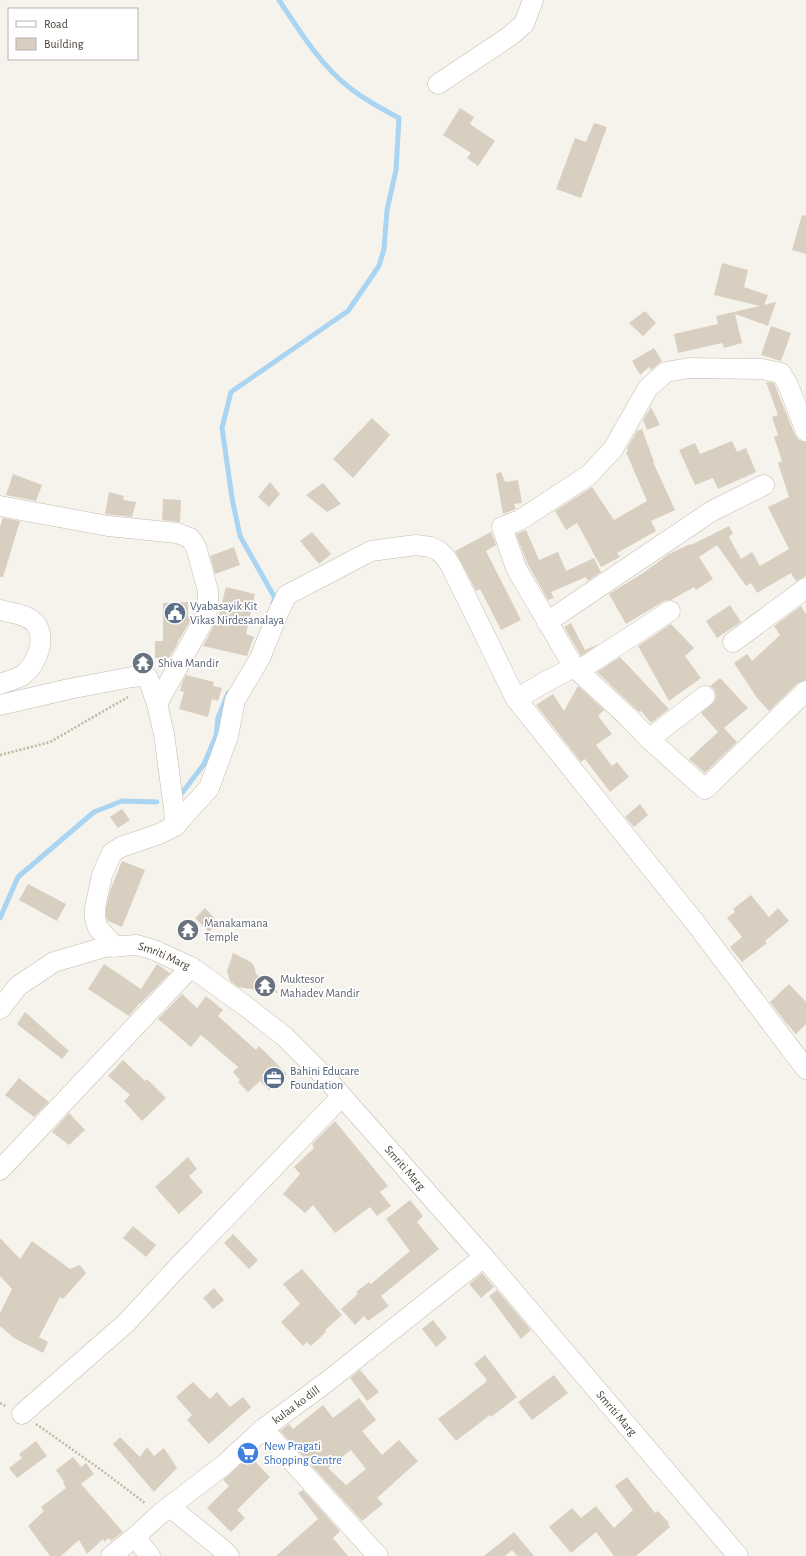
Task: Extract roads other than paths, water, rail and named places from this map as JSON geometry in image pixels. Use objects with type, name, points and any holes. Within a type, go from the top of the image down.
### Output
[{"type":"street","points":[[438,84],[510,36],[524,24],[533,0]]},
{"type":"street","points":[[806,431],[788,386],[781,373],[762,369],[704,368],[689,368],[666,372],[648,388],[613,449],[589,475],[520,520],[502,527],[516,568],[576,669],[628,716],[649,739],[705,789],[806,691]]},
{"type":"street","points":[[547,622],[712,511],[764,485]]},
{"type":"street","points":[[0,506],[108,526],[177,532],[190,538],[196,547],[208,591],[206,616],[154,697]]},
{"type":"street","points":[[115,947],[98,928],[95,919],[95,908],[102,875],[112,853],[121,847],[160,834],[175,826],[209,788],[228,736],[235,700],[260,658],[287,595],[371,551],[416,545],[430,547],[439,551],[446,558],[516,699],[696,925],[806,1070]]},
{"type":"street","points":[[733,642],[806,588]]},
{"type":"street","points":[[0,610],[28,617],[34,622],[40,633],[40,643],[33,664],[21,676],[0,684]]},
{"type":"street","points":[[516,699],[547,681],[576,669],[670,611]]},
{"type":"street","points":[[0,705],[69,689],[140,676],[148,678],[154,697],[170,772],[175,826]]},
{"type":"street","points":[[649,739],[705,696]]},
{"type":"street","name":"Smriti Marg","points":[[0,1009],[18,986],[54,962],[105,947],[137,945],[154,950],[191,967],[285,1037],[342,1096],[484,1257],[738,1556]]},
{"type":"street","points":[[0,1170],[191,967]]},
{"type":"street","points":[[22,1414],[126,1323],[342,1096]]},
{"type":"street","name":"kulaa ko dill","points":[[111,1556],[135,1538],[165,1510],[225,1464],[263,1429],[328,1381],[484,1257]]},
{"type":"street","points":[[263,1429],[378,1556]]},
{"type":"street","points":[[165,1510],[222,1549],[229,1556]]},
{"type":"street","points":[[135,1538],[150,1556]]},
{"type":"waterway","points":[[273,603],[275,598],[240,536],[232,498],[222,428],[231,392],[348,311],[379,266],[384,249],[387,210],[396,170],[399,118],[380,108],[339,79],[311,47],[279,0]]},
{"type":"waterway","points":[[182,793],[204,764],[216,736],[218,718],[228,693]]},
{"type":"waterway","points":[[0,918],[18,877],[94,812],[122,801],[157,802]]},
{"type":"place","name":"Vyabasayik Kit Vikas Nirdesanalaya","points":[[175,613]]},
{"type":"place","name":"Shiva Mandir","points":[[143,663]]},
{"type":"place","name":"Manakamana Temple","points":[[188,930]]},
{"type":"place","name":"Muktesor Mahadev Mandir","points":[[265,986]]},
{"type":"place","name":"Bahini Educare Foundation","points":[[274,1078]]},
{"type":"place","name":"New Pragati Shopping Centre","points":[[248,1453]]}]
